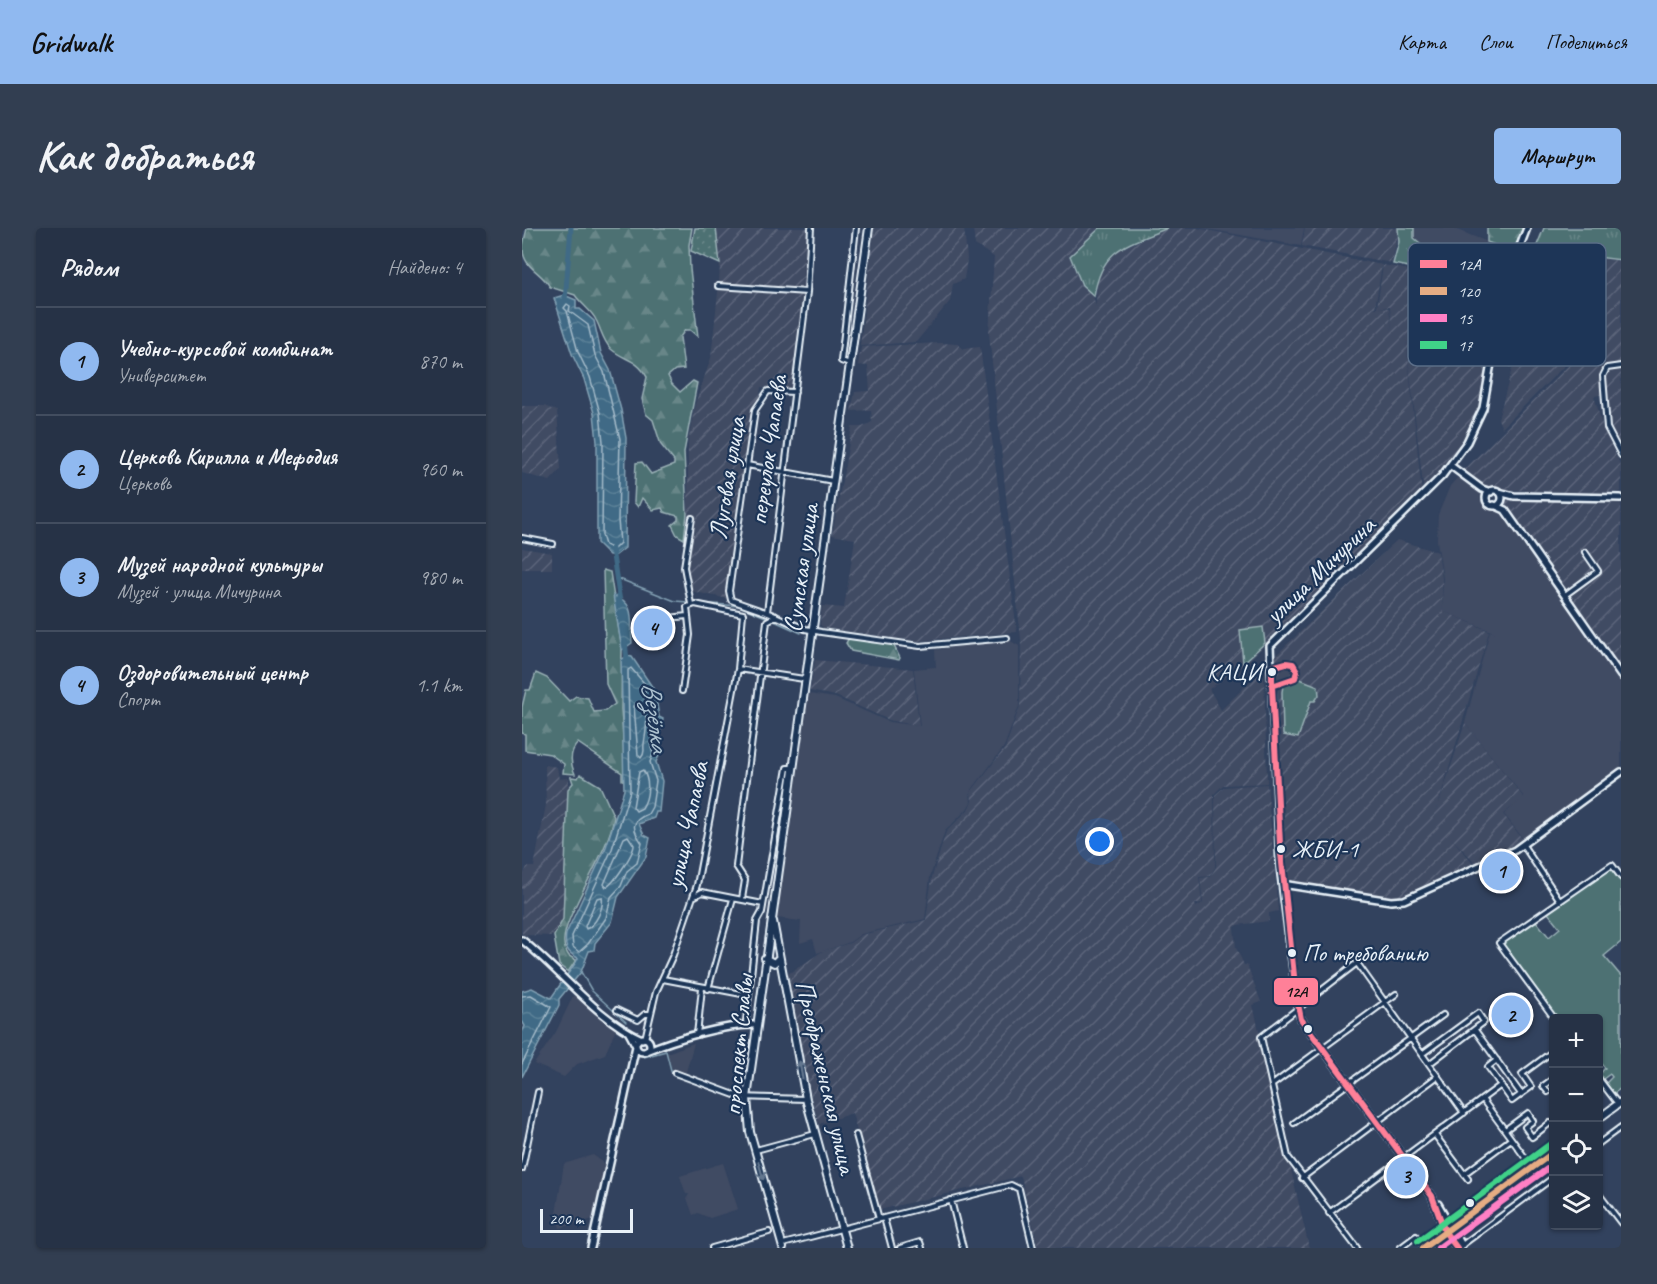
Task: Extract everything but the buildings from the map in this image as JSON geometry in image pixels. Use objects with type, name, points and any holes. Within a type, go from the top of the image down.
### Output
[{"type":"main road","name":"Сумская улица","points":[[773,914],[804,679],[869,228]]},
{"type":"main road","name":"проспект Славы","points":[[773,914],[747,1098],[748,1119],[755,1150],[783,1246]]},
{"type":"main road","name":"Преображенская улица","points":[[773,914],[806,1099],[847,1248]]},
{"type":"main road","points":[[774,950],[779,957],[774,963],[766,954],[774,950]]},
{"type":"main road","points":[[1603,1116],[1619,1103]]},
{"type":"main road","points":[[1423,1248],[1549,1155]]},
{"type":"street","name":"переулок Чапаева","points":[[767,612],[807,292],[811,228]]},
{"type":"street","points":[[851,364],[842,361],[855,228]]},
{"type":"street","name":"улица Мичурина","points":[[1521,243],[1527,228]]},
{"type":"street","points":[[718,286],[807,292]]},
{"type":"street","name":"улица Мичурина","points":[[1461,1247],[1445,1232],[1432,1196],[1301,1019],[1282,884],[1276,818],[1270,646],[1451,466],[1473,430],[1483,408],[1491,366]]},
{"type":"street","points":[[1621,366],[1607,368],[1603,376],[1607,428],[1621,455]]},
{"type":"street","name":"Луговая улица","points":[[750,608],[731,600],[729,591],[747,465],[759,401],[768,391],[795,392]]},
{"type":"street","points":[[747,465],[786,470],[833,481]]},
{"type":"street","points":[[1451,466],[1482,489],[1491,492],[1510,495],[1621,498]]},
{"type":"street","points":[[1482,489],[1488,503],[1505,510]]},
{"type":"street","points":[[1486,497],[1491,492]]},
{"type":"street","points":[[1499,492],[1505,510],[1621,676]]},
{"type":"street","points":[[1494,505],[1510,495]]},
{"type":"street","points":[[681,691],[688,655],[687,608],[691,601],[685,556],[692,518]]},
{"type":"street","points":[[522,538],[553,544]]},
{"type":"street","points":[[1565,595],[1598,571],[1585,552]]},
{"type":"street","points":[[691,601],[743,614],[750,608],[767,612],[811,630],[920,646],[1007,638]]},
{"type":"street","name":"улица Чапаева","points":[[645,1039],[650,1014],[697,885],[738,669],[743,614]]},
{"type":"street","points":[[668,618],[687,616]]},
{"type":"street","points":[[742,899],[745,880],[736,866],[767,621],[776,616]]},
{"type":"street","points":[[738,669],[804,679]]},
{"type":"street","points":[[746,1021],[747,995],[757,921],[763,904],[787,768],[792,768]]},
{"type":"street","points":[[1282,884],[1391,901],[1404,900],[1486,865],[1523,845],[1621,772]]},
{"type":"street","points":[[1523,845],[1559,899]]},
{"type":"street","points":[[773,847],[781,848]]},
{"type":"street","points":[[1551,1014],[1499,943],[1559,899],[1612,865],[1621,877]]},
{"type":"street","points":[[697,885],[702,892],[763,904]]},
{"type":"street","points":[[693,897],[702,892]]},
{"type":"street","points":[[708,989],[733,899]]},
{"type":"street","points":[[522,940],[629,1033],[662,1044]]},
{"type":"street","points":[[1357,1248],[1288,1157],[1261,1037],[1357,963],[1464,1113]]},
{"type":"street","points":[[663,979],[747,995]]},
{"type":"street","points":[[697,1035],[696,1026],[702,988]]},
{"type":"street","points":[[1272,1085],[1396,994]]},
{"type":"street","points":[[617,1010],[639,1020],[645,1014],[650,1014]]},
{"type":"street","points":[[1422,1055],[1478,1014],[1484,1022],[1429,1064]]},
{"type":"street","points":[[1294,1123],[1443,1015]]},
{"type":"street","points":[[644,1051],[697,1035],[756,1025]]},
{"type":"street","points":[[1475,1030],[1521,1094]]},
{"type":"street","points":[[629,1033],[636,1046],[644,1051]]},
{"type":"street","points":[[591,1248],[636,1046],[645,1039]]},
{"type":"street","points":[[631,1067],[649,1046],[645,1039]]},
{"type":"street","points":[[1497,1060],[1488,1067],[1512,1101],[1531,1087],[1522,1074],[1549,1054]]},
{"type":"street","points":[[675,1073],[747,1098],[806,1099]]},
{"type":"street","points":[[1302,1178],[1438,1076]]},
{"type":"street","points":[[1548,1092],[1543,1086],[1549,1082]]},
{"type":"street","points":[[1603,1083],[1619,1103]]},
{"type":"street","points":[[1329,1213],[1500,1085]]},
{"type":"street","points":[[522,1169],[538,1092]]},
{"type":"street","points":[[1482,1099],[1532,1167]]},
{"type":"street","points":[[1505,1130],[1527,1113],[1533,1121],[1525,1127]]},
{"type":"street","points":[[1519,1119],[1532,1137],[1549,1124]]},
{"type":"street","points":[[1603,1141],[1621,1127]]},
{"type":"street","points":[[755,1150],[816,1134]]},
{"type":"street","points":[[856,1135],[892,1248]]},
{"type":"street","points":[[1435,1135],[1468,1179]]},
{"type":"street","points":[[1464,1174],[1512,1139]]},
{"type":"street","points":[[1432,1196],[1452,1227],[1461,1247],[1549,1181]]},
{"type":"street","points":[[783,1246],[1011,1185],[1017,1187],[1033,1248]]},
{"type":"street","points":[[1603,1199],[1621,1224]]},
{"type":"street","points":[[951,1200],[963,1248]]},
{"type":"street","points":[[712,1248],[769,1232]]},
{"type":"street","points":[[1400,1248],[1416,1236]]},
{"type":"street","points":[[900,1248],[920,1242],[922,1248]]},
{"type":"shaded area","points":[[716,228],[809,228],[804,339],[795,390],[761,387],[729,599],[686,590],[682,571],[688,512],[688,442],[695,404],[711,358],[719,283],[720,264]]},
{"type":"shaded area","points":[[874,228],[964,228],[967,259],[964,279],[953,284],[950,301],[916,342],[860,346]]},
{"type":"shaded area","points":[[973,228],[1099,228],[1069,256],[1081,285],[1093,296],[1096,306],[1097,278],[1106,261],[1121,249],[1169,228],[1197,228],[1382,265],[1375,308],[1377,308],[1383,265],[1408,270],[1408,357],[1405,331],[1422,494],[1245,664],[1209,689],[1221,710],[1257,675],[1264,675],[1267,783],[1223,785],[1214,794],[1215,867],[1210,876],[1199,877],[1202,903],[1195,904],[1196,907],[1203,903],[1200,878],[1210,877],[1216,867],[1215,795],[1224,787],[1267,784],[1278,911],[1269,913],[1269,921],[1237,925],[1234,928],[1236,948],[1244,965],[1247,965],[1261,1002],[1253,1005],[1309,1248],[1038,1248],[1021,1176],[879,1210],[852,1113],[819,1124],[803,1069],[788,974],[823,951],[850,943],[861,935],[926,920],[932,877],[946,832],[968,810],[972,801],[971,792],[1005,748],[1020,706],[1021,639],[989,333],[994,257],[975,245]]},
{"type":"shaded area","points":[[1202,228],[1304,228],[1301,246]]},
{"type":"shaded area","points":[[1305,228],[1398,228],[1399,230],[1392,263],[1302,246]]},
{"type":"shaded area","points":[[1414,228],[1452,228],[1490,243],[1420,243],[1414,238]]},
{"type":"shaded area","points":[[1606,259],[1621,261],[1621,451],[1609,427],[1605,394],[1594,396],[1604,431],[1621,466],[1621,492],[1486,489],[1463,471],[1568,366],[1606,366]]},
{"type":"shaded area","points":[[958,344],[963,349],[980,347],[1017,632],[917,641],[823,628],[820,624],[822,606],[844,608],[855,539],[832,535],[852,427],[862,427],[872,422],[871,410],[851,411],[855,392],[870,391],[868,366],[858,365],[861,347]]},
{"type":"shaded area","points":[[1409,366],[1487,366],[1479,414],[1470,435],[1424,493]]},
{"type":"shaded area","points":[[1513,366],[1564,366],[1502,428],[1498,419]]},
{"type":"shaded area","points":[[522,406],[544,406],[557,411],[561,469],[550,481],[522,473]]},
{"type":"shaded area","points":[[1459,476],[1503,512],[1621,681],[1621,769],[1525,841],[1504,814],[1524,797],[1465,723],[1490,631],[1496,633],[1443,611],[1443,578],[1437,540],[1438,515],[1450,486]]},
{"type":"shaded area","points":[[1504,498],[1621,500],[1621,673],[1506,505]]},
{"type":"shaded area","points":[[1397,540],[1438,552],[1443,611],[1489,631],[1435,816],[1465,723],[1524,798],[1503,814],[1524,841],[1479,866],[1450,837],[1477,867],[1399,899],[1287,881],[1275,656]]},
{"type":"shaded area","points":[[522,548],[552,553],[552,569],[522,569]]},
{"type":"shaded area","points":[[1007,639],[1019,646],[1019,706],[1004,747],[970,792],[971,802],[967,809],[945,831],[930,877],[925,919],[861,934],[850,942],[817,953],[813,939],[800,943],[801,921],[777,918],[809,694],[835,698],[889,722],[920,726],[914,669],[936,667],[935,650]]},
{"type":"shaded area","points":[[815,660],[913,669],[919,726],[889,720],[836,696],[810,691]]},
{"type":"shaded area","points":[[545,765],[557,767],[559,779],[569,778],[563,919],[554,936],[524,935],[522,934],[522,878],[527,867],[534,867],[546,805]]},
{"type":"shaded area","points":[[573,996],[579,996],[616,1029],[605,1054],[577,1064],[564,1077],[534,1064],[556,1032]]},
{"type":"shaded area","points":[[694,1043],[686,1072],[672,1069],[667,1053]]},
{"type":"shaded area","points":[[593,1155],[605,1164],[593,1219],[560,1228],[556,1214],[564,1164]]},
{"type":"shaded area","points":[[723,1163],[738,1209],[710,1218],[698,1213],[693,1215],[687,1198],[689,1194],[686,1194],[680,1176]]},
{"type":"green space","points":[[527,228],[692,228],[689,245],[690,269],[698,337],[690,330],[685,330],[680,337],[684,369],[675,370],[668,376],[680,392],[693,381],[697,383],[684,452],[687,514],[684,539],[677,535],[672,525],[678,520],[678,516],[664,512],[662,508],[653,510],[642,498],[638,507],[634,502],[636,463],[642,462],[651,474],[674,465],[674,461],[661,445],[653,420],[646,414],[642,399],[647,377],[639,366],[608,346],[594,317],[575,295],[550,287],[529,265],[523,248]]},
{"type":"green space","points":[[695,228],[716,228],[720,264],[691,251]]},
{"type":"green space","points":[[1100,228],[1168,228],[1129,244],[1110,257],[1103,267],[1094,296],[1082,285],[1070,256]]},
{"type":"green space","points":[[1398,228],[1414,228],[1414,238],[1420,243],[1408,243],[1408,267],[1393,264],[1399,242]]},
{"type":"green space","points":[[1487,228],[1523,228],[1517,243],[1487,242]]},
{"type":"green space","points":[[1544,228],[1621,228],[1621,260],[1606,258],[1606,243],[1538,243]]},
{"type":"green space","points":[[603,570],[610,572],[622,650],[621,709],[626,781],[622,780],[622,773],[578,743],[571,758],[575,774],[563,773],[564,764],[550,754],[525,750],[525,734],[522,733],[522,707],[526,690],[530,690],[536,673],[547,678],[569,701],[576,696],[588,698],[594,712],[605,711],[615,704],[606,684]]},
{"type":"green space","points":[[1263,627],[1265,643],[1243,663],[1240,630]]},
{"type":"green space","points":[[849,638],[893,644],[900,658],[899,660],[851,651],[846,643]]},
{"type":"green space","points":[[1300,679],[1318,686],[1319,695],[1315,701],[1311,701],[1298,738],[1283,735],[1282,692],[1283,686]]},
{"type":"green space","points":[[580,774],[600,786],[614,817],[604,848],[565,932],[566,950],[569,956],[576,960],[568,972],[559,965],[554,936],[563,919],[568,789],[573,783],[571,777],[578,778]]},
{"type":"green space","points":[[1611,869],[1621,882],[1621,942],[1604,956],[1621,976],[1621,1088],[1613,1094],[1606,1083],[1612,1077],[1610,1074],[1603,1079],[1605,1068],[1603,1065],[1603,1014],[1554,1014],[1502,944],[1536,921],[1549,937],[1560,928],[1548,913]]},
{"type":"water","points":[[564,295],[576,300],[576,309],[580,309],[594,321],[601,353],[610,370],[621,410],[626,438],[625,548],[616,555],[609,555],[597,543],[597,442],[594,413],[554,298]]},
{"type":"water","points":[[613,595],[626,603],[631,614],[632,643],[622,650]]},
{"type":"water","points":[[627,656],[632,657],[653,688],[649,688],[654,696],[651,696],[657,704],[659,717],[663,719],[657,748],[661,752],[656,762],[662,781],[659,812],[656,812],[654,818],[639,824],[644,835],[650,838],[646,857],[618,897],[612,922],[595,943],[594,950],[589,951],[581,972],[559,999],[559,1005],[522,1077],[522,1033],[525,1026],[522,1021],[522,991],[532,988],[551,998],[576,962],[578,958],[571,954],[566,946],[566,934],[606,847],[624,790],[621,660]]},
{"type":"waterway","name":"Везёлка","points":[[565,301],[571,228]]},
{"type":"waterway","name":"Везёлка","points":[[612,549],[620,602]]},
{"type":"waterway","points":[[617,578],[675,601],[739,606],[768,618]]},
{"type":"waterway","points":[[772,620],[801,633]]},
{"type":"waterway","name":"Везёлка","points":[[625,641],[627,661]]},
{"type":"waterway","points":[[581,972],[592,991],[626,1022]]},
{"type":"waterway","points":[[641,1054],[644,1057],[666,1051],[672,1074]]},
{"type":"transit line","name":"12А","points":[[1286,663],[1293,664],[1297,671],[1295,678],[1272,686],[1272,667],[1286,663]]},
{"type":"transit line","name":"12А","points":[[1272,686],[1280,844],[1296,994],[1301,1019],[1432,1196],[1445,1232],[1457,1248]]},
{"type":"transit line","name":"17","points":[[1418,1241],[1549,1145]]},
{"type":"transit line","name":"120","points":[[1423,1248],[1549,1156]]},
{"type":"transit line","name":"15","points":[[1438,1248],[1549,1168]]},
{"type":"place","name":"Оздоровительный центр","points":[[653,628]]},
{"type":"place","name":"КАЦИ","points":[[1272,672]]},
{"type":"place","name":"ЖБИ-1","points":[[1281,849]]},
{"type":"place","name":"Учебно-курсовой комбинат","points":[[1501,871]]},
{"type":"place","name":"По требованию","points":[[1292,953]]},
{"type":"place","name":"Церковь Кирилла и Мефодия","points":[[1511,1015]]},
{"type":"place","name":"Музей народной культуры","points":[[1406,1176]]}]
